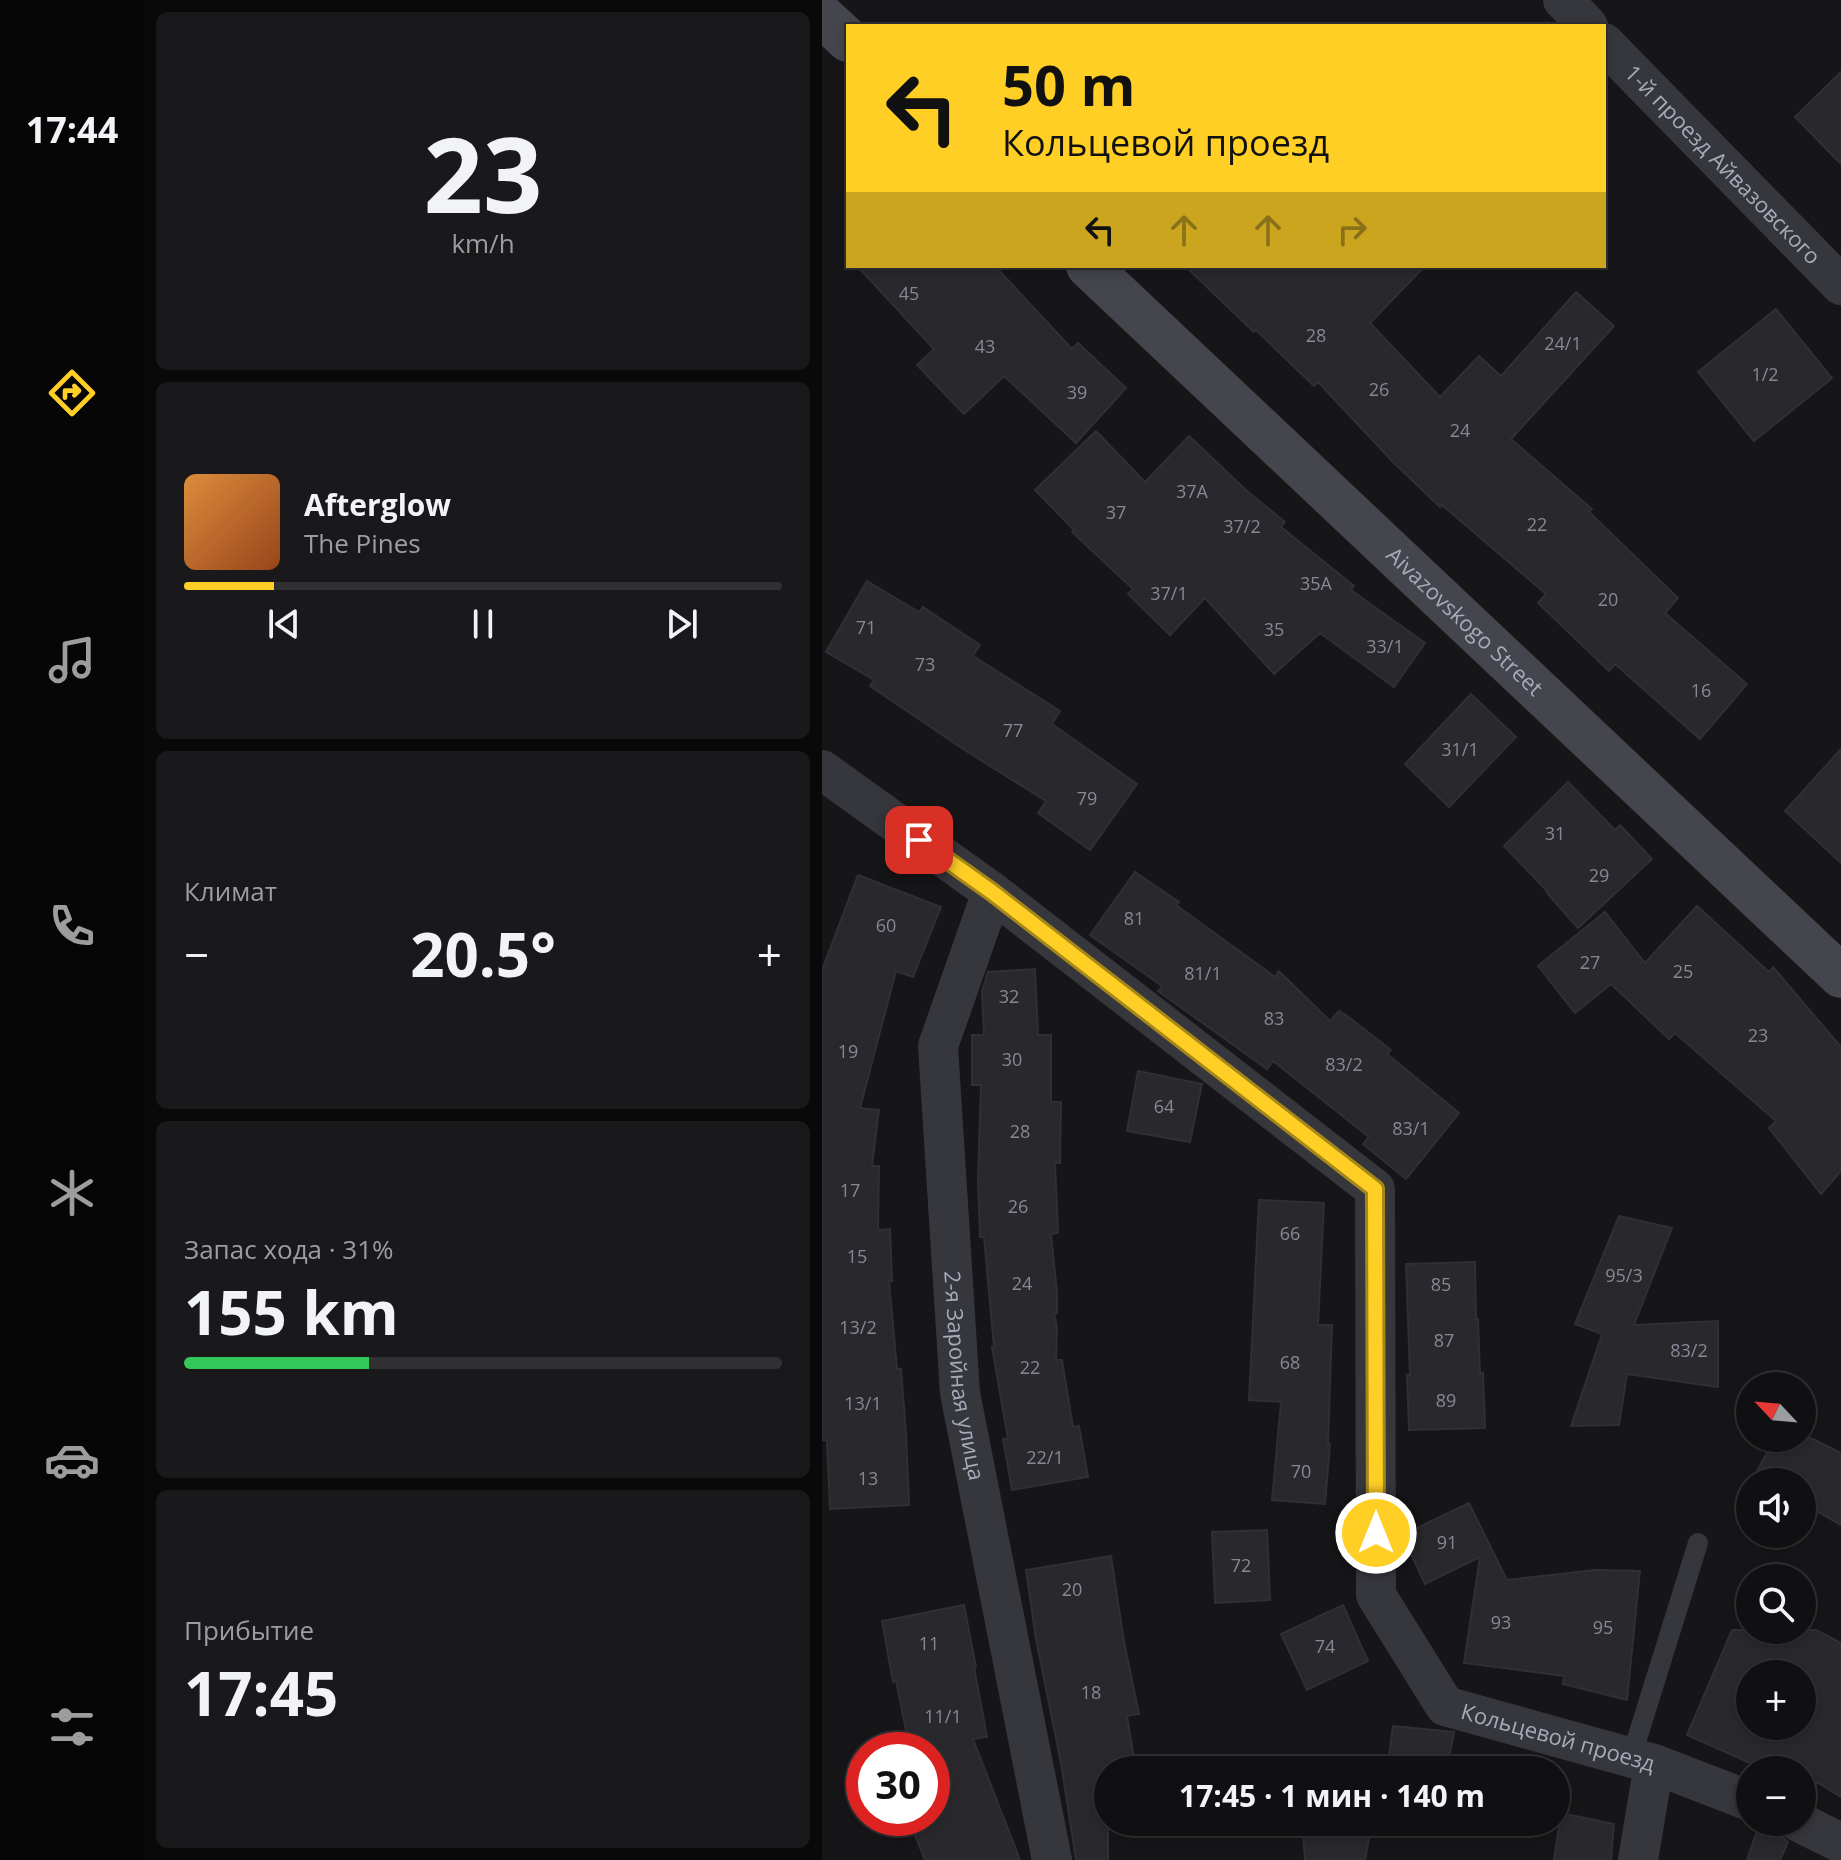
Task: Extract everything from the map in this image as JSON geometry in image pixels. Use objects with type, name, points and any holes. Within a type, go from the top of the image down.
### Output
[{"type":"street","points":[[1563,0],[1586,24]]},
{"type":"street","points":[[822,16],[846,38]]},
{"type":"street","name":"1-й проезд Айвазовского","points":[[1606,45],[1841,285]]},
{"type":"street","name":"Aivazovskogo Street","points":[[1090,268],[1841,976]]},
{"type":"street","name":"Кольцевой проезд","points":[[822,770],[992,892],[1375,1189],[1376,1595],[1445,1706],[1642,1761],[1638,1860]]},
{"type":"street","name":"2-я Заройная улица","points":[[992,892],[938,1046],[960,1393],[1052,1860]]},
{"type":"street","points":[[1642,1761],[1736,1796]]},
{"type":"street","points":[[1816,1830],[1841,1843]]},
{"type":"lane","points":[[1642,1761],[1698,1543]]},
{"type":"building","points":[[1841,72],[1841,164],[1795,117]]},
{"type":"building","points":[[859,268],[997,268],[1072,349],[1078,343],[1126,388],[1076,443],[1004,376],[964,414],[917,365],[934,349]]},
{"type":"building","points":[[1187,268],[1423,268],[1370,323],[1440,397],[1479,356],[1501,376],[1576,292],[1614,326],[1511,439],[1592,509],[1589,512],[1678,598],[1665,613],[1747,684],[1700,739],[1615,664],[1609,671],[1538,603],[1546,594],[1442,505],[1440,507],[1318,382],[1314,386],[1256,330],[1254,332]]},
{"type":"building","points":[[1776,309],[1832,378],[1754,441],[1698,372]]},
{"type":"building","points":[[1096,431],[1145,482],[1189,436],[1285,522],[1281,527],[1354,586],[1351,590],[1425,643],[1394,687],[1320,633],[1274,674],[1205,598],[1170,635],[1128,594],[1133,589],[1072,532],[1074,530],[1035,490]]},
{"type":"building","points":[[867,581],[919,612],[923,607],[980,645],[973,656],[1060,711],[1052,724],[1137,784],[1090,850],[1038,813],[1046,801],[870,686],[874,680],[826,652]]},
{"type":"building","points":[[1471,694],[1516,737],[1449,807],[1405,764]]},
{"type":"building","points":[[1841,749],[1841,863],[1785,811]]},
{"type":"building","points":[[1568,782],[1615,830],[1620,825],[1652,859],[1578,928],[1504,846]]},
{"type":"building","points":[[1135,872],[1275,977],[1279,971],[1330,1021],[1339,1011],[1346,1015],[1391,1050],[1387,1054],[1459,1113],[1406,1179],[1363,1144],[1369,1137],[1273,1061],[1267,1069],[1158,991],[1162,986],[1090,935]]},
{"type":"building","points":[[858,875],[941,907],[913,977],[896,971],[860,1108],[879,1110],[872,1166],[879,1166],[878,1230],[890,1229],[892,1281],[889,1281],[897,1369],[901,1369],[909,1505],[830,1509],[827,1440],[822,1440],[822,970]]},
{"type":"building","points":[[1697,906],[1769,972],[1773,967],[1841,1047],[1841,1171],[1821,1194],[1769,1128],[1776,1121],[1675,1033],[1669,1039],[1611,984],[1575,1013],[1538,966],[1605,912],[1645,963]]},
{"type":"building","points":[[1035,969],[1038,1035],[1051,1035],[1051,1102],[1061,1102],[1060,1163],[1055,1163],[1058,1233],[1051,1234],[1057,1292],[1057,1313],[1054,1313],[1056,1360],[1062,1360],[1073,1427],[1079,1426],[1088,1477],[1012,1490],[1003,1439],[1008,1439],[992,1347],[984,1237],[980,1237],[981,1085],[972,1085],[972,1035],[984,1035],[982,991],[988,972]]},
{"type":"building","points":[[1138,1071],[1202,1084],[1190,1142],[1127,1131]]},
{"type":"building","points":[[1259,1200],[1324,1203],[1318,1325],[1332,1325],[1330,1444],[1325,1504],[1272,1500],[1281,1402],[1249,1400]]},
{"type":"building","points":[[1619,1216],[1672,1228],[1634,1325],[1718,1321],[1718,1387],[1627,1374],[1619,1425],[1571,1426],[1602,1334],[1575,1324]]},
{"type":"building","points":[[1475,1262],[1476,1319],[1480,1373],[1483,1373],[1485,1428],[1409,1430],[1406,1264]]},
{"type":"building","points":[[1816,1440],[1841,1453],[1841,1525],[1816,1511],[1816,1468],[1759,1468],[1767,1452],[1816,1452]]},
{"type":"building","points":[[1469,1503],[1507,1580],[1595,1570],[1640,1571],[1627,1700],[1563,1684],[1564,1676],[1464,1663],[1480,1557],[1425,1584],[1402,1535]]},
{"type":"building","points":[[1267,1530],[1270,1600],[1215,1603],[1212,1532]]},
{"type":"building","points":[[1111,1556],[1139,1714],[1127,1716],[1134,1756],[1094,1756],[1094,1836],[1108,1836],[1108,1860],[1076,1860],[1026,1570]]},
{"type":"building","points":[[964,1605],[987,1737],[973,1739],[1020,1860],[925,1860],[915,1836],[950,1836],[950,1732],[906,1732],[882,1621]]},
{"type":"building","points":[[1343,1605],[1368,1661],[1307,1690],[1281,1634]]},
{"type":"building","points":[[1732,1630],[1736,1630],[1736,1644],[1816,1644],[1816,1630],[1841,1643],[1841,1797],[1816,1784],[1816,1756],[1736,1757],[1687,1735]]},
{"type":"building","points":[[1393,1726],[1454,1732],[1450,1756],[1389,1756]]},
{"type":"building","points":[[1570,1815],[1614,1824],[1611,1860],[1554,1860],[1558,1836],[1570,1836]]},
{"type":"building","points":[[1303,1836],[1369,1836],[1365,1860],[1305,1860]]},
{"type":"building","points":[[1755,1836],[1781,1836],[1788,1842],[1780,1860],[1747,1860]]},
{"type":"route","points":[[919,840],[992,892],[1375,1189],[1376,1533]]}]
